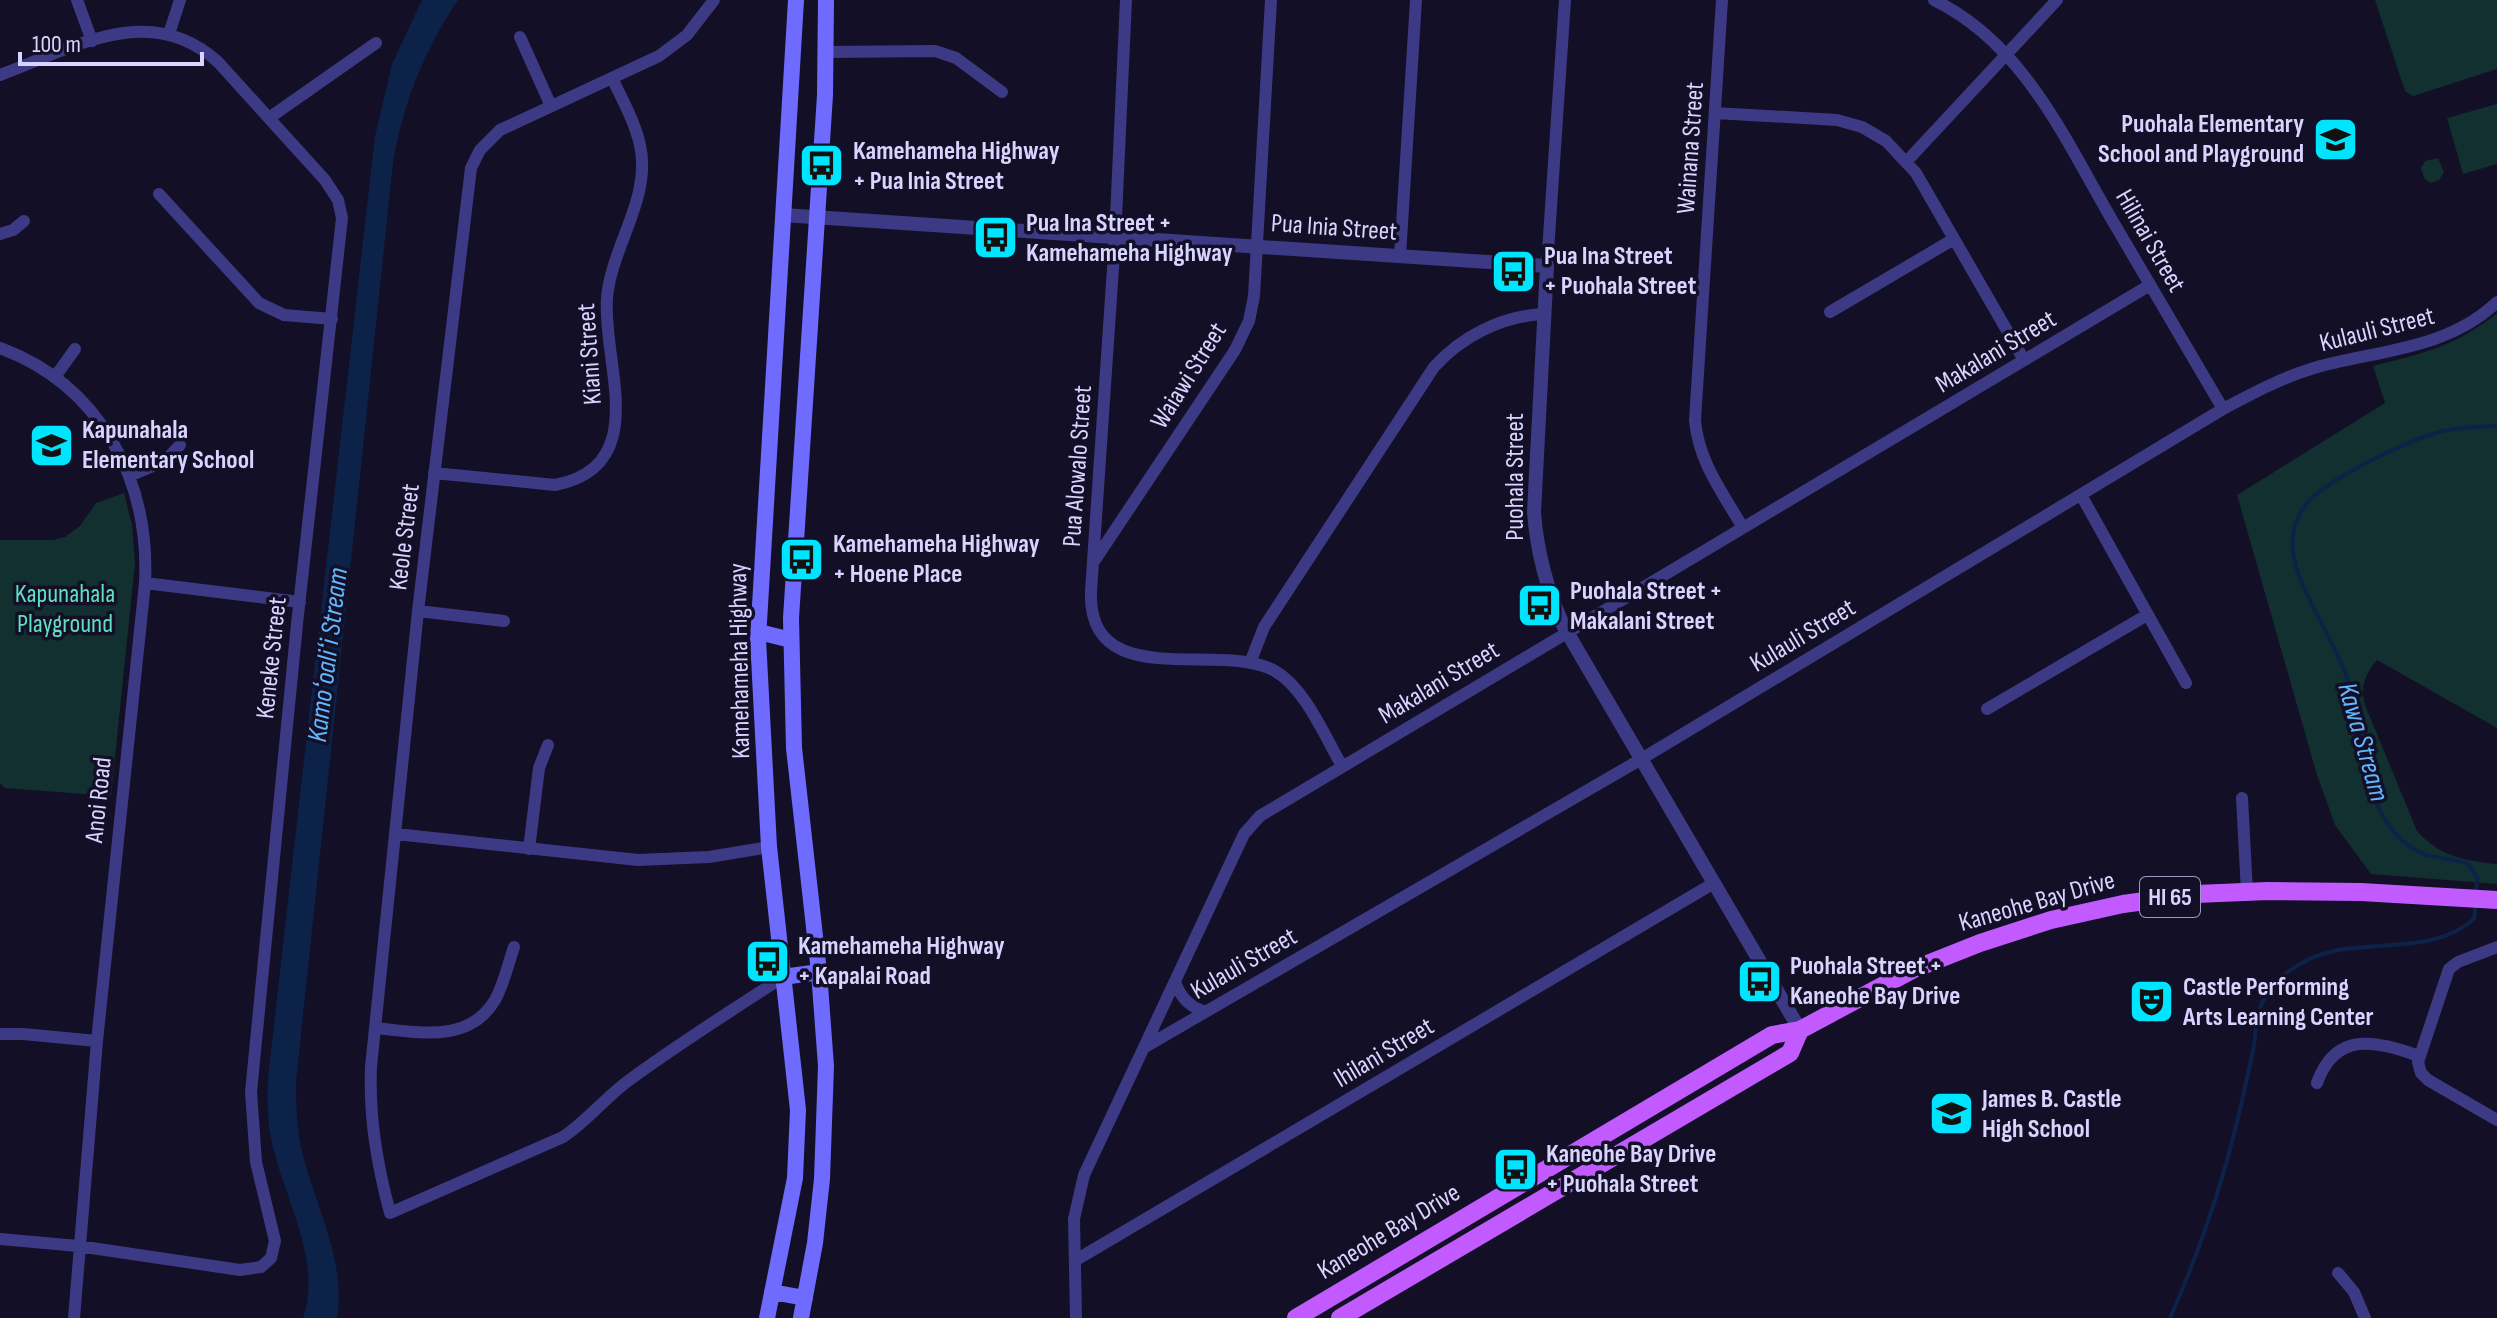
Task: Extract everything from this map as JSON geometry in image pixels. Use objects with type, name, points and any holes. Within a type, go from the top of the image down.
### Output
[{"type":"main road","name":"Kamehameha Highway","points":[[767,1318],[795,1178],[798,1110],[769,847],[759,632],[796,0]]},
{"type":"main road","name":"Kamehameha Highway","points":[[801,1318],[815,1243],[823,1165],[826,1066],[819,972],[794,748],[791,640],[827,52],[826,0]]},
{"type":"main road","points":[[759,632],[791,640]]},
{"type":"main road","name":"Kaneohe Bay Drive","points":[[1296,1318],[1772,1035],[1800,1030],[1912,970],[2015,931],[2123,904],[2196,894],[2361,892],[2497,900]]},
{"type":"main road","points":[[783,977],[819,972]]},
{"type":"main road","name":"Kaneohe Bay Drive","points":[[1340,1318],[1790,1053],[1800,1030]]},
{"type":"main road","points":[[1646,1110],[1658,1130]]},
{"type":"main road","points":[[772,1292],[805,1298]]},
{"type":"street","points":[[77,0],[92,41]]},
{"type":"street","points":[[169,34],[180,0]]},
{"type":"street","name":"Keole Street","points":[[714,0],[694,27],[670,49],[492,136],[471,168],[418,611],[370,1089],[378,1168],[390,1213],[563,1137],[588,1119],[625,1083],[672,1048],[783,977]]},
{"type":"street","name":"Pua Alowalo Street","points":[[1126,0],[1115,239],[1091,601],[1095,620],[1105,637],[1119,649],[1146,657],[1250,663],[1276,672],[1293,686],[1342,766]]},
{"type":"street","name":"Waiawi Street","points":[[1093,562],[1240,342],[1252,308],[1271,0]]},
{"type":"street","points":[[1400,256],[1416,0]]},
{"type":"street","name":"Puohala Street","points":[[1565,0],[1535,494],[1536,530],[1547,587],[1567,632],[1800,1030]]},
{"type":"street","name":"Wainana Street","points":[[1722,0],[1695,420],[1698,444],[1705,463],[1743,528]]},
{"type":"street","name":"Hilinai Street","points":[[1934,0],[1977,27],[2008,54],[2038,93],[2223,409]]},
{"type":"street","points":[[1907,161],[2057,0]]},
{"type":"street","name":"Keneke Street","points":[[0,75],[92,41],[132,30],[169,34],[189,41],[209,54],[330,186],[340,208],[341,229],[251,1092],[256,1162],[275,1241],[273,1253],[261,1267],[249,1270],[78,1246],[0,1239]]},
{"type":"street","points":[[520,37],[551,106]]},
{"type":"street","points":[[269,118],[376,43]]},
{"type":"street","points":[[827,52],[935,51],[956,58],[1002,92]]},
{"type":"street","name":"Kiani Street","points":[[434,473],[555,485],[574,480],[590,470],[611,444],[617,411],[607,297],[640,188],[642,167],[638,138],[612,78]]},
{"type":"street","points":[[1715,113],[1837,120],[1874,133],[1907,161],[2024,360]]},
{"type":"street","points":[[159,194],[259,303],[284,315],[332,319]]},
{"type":"street","name":"Pua Inia Street","points":[[783,215],[1547,266]]},
{"type":"street","points":[[0,234],[13,230],[24,221]]},
{"type":"street","points":[[1830,312],[1954,239]]},
{"type":"street","name":"Makalani Street","points":[[1076,1318],[1074,1219],[1079,1190],[1244,834],[1252,824],[1270,809],[2150,285]]},
{"type":"street","name":"Kulauli Street","points":[[1145,1047],[1641,759],[2223,409],[2297,374],[2448,335],[2475,321],[2497,302]]},
{"type":"street","points":[[1250,663],[1264,627],[1434,367],[1460,344],[1502,320],[1544,314]]},
{"type":"street","name":"Anoi Road","points":[[0,348],[17,354],[55,377],[81,400],[100,423],[129,476],[143,523],[145,583],[97,1041],[74,1318]]},
{"type":"street","points":[[55,377],[75,349]]},
{"type":"street","points":[[129,476],[165,461],[180,445]]},
{"type":"street","points":[[2081,495],[2186,683]]},
{"type":"street","points":[[145,583],[300,602]]},
{"type":"street","points":[[418,611],[504,621]]},
{"type":"street","points":[[1987,709],[2147,615]]},
{"type":"street","points":[[529,849],[539,768],[548,745]]},
{"type":"street","points":[[2242,798],[2247,892]]},
{"type":"street","points":[[396,834],[617,859],[709,857],[769,847]]},
{"type":"street","name":"Ihilani Street","points":[[1076,1260],[1714,883]]},
{"type":"street","points":[[375,1028],[442,1033],[473,1022],[496,999],[514,947]]},
{"type":"street","points":[[2497,947],[2458,962],[2449,969],[2419,1056],[2419,1068],[2428,1080],[2497,1120]]},
{"type":"street","points":[[1175,982],[1184,1000],[1193,1008],[1205,1012]]},
{"type":"street","points":[[0,1034],[97,1041]]},
{"type":"street","points":[[2317,1083],[2332,1058],[2356,1044],[2384,1044],[2419,1056]]},
{"type":"street","points":[[2338,1273],[2354,1292],[2365,1318]]},
{"type":"green space","points":[[2375,0],[2497,0],[2497,69],[2413,96],[2405,91]]},
{"type":"green space","points":[[2497,104],[2497,164],[2463,174],[2447,118]]},
{"type":"green space","points":[[2438,158],[2444,172],[2439,180],[2430,183],[2424,178],[2421,168],[2425,161]]},
{"type":"green space","points":[[2497,313],[2497,728],[2377,660],[2369,670],[2363,692],[2365,705],[2417,831],[2434,846],[2453,856],[2497,864],[2497,884],[2371,874],[2335,825],[2317,775],[2237,495],[2385,403],[2373,366],[2423,353],[2453,341]]},
{"type":"green space","name":"Kapunahala Playground","points":[[124,493],[132,525],[135,563],[111,796],[5,788],[0,783],[0,540],[53,540],[65,537],[80,526],[96,503]]},
{"type":"water","name":"Kamoʻoaliʻi Stream","points":[[422,0],[458,0],[416,78],[393,163],[296,1082],[301,1147],[329,1236],[339,1297],[337,1318],[303,1318],[308,1297],[306,1255],[272,1142],[268,1077],[375,136],[392,64]]},
{"type":"waterway","name":"Kawa Stream","points":[[2476,894],[2477,877],[2468,864],[2421,853],[2400,839],[2385,820],[2367,774],[2346,675],[2301,580],[2293,540],[2296,522],[2305,506],[2348,473],[2429,435],[2456,429],[2497,426]]},
{"type":"waterway","name":"Kawa Stream","points":[[2170,1318],[2224,1172],[2248,1074],[2258,1013],[2269,991],[2288,972],[2320,955],[2343,949],[2412,943],[2455,932],[2474,919],[2476,902]]},
{"type":"place","name":"Puohala Elementary School and Playground","points":[[2335,139]]},
{"type":"place","name":"Kamehameha Highway + Pua Inia Street","points":[[822,166]]},
{"type":"place","name":"Pua Ina Street + Kamehameha Highway","points":[[995,238]]},
{"type":"place","name":"Pua Ina Street + Puohala Street","points":[[1513,271]]},
{"type":"place","name":"Kapunahala Elementary School","points":[[51,445]]},
{"type":"place","name":"Kamehameha Highway + Hoene Place","points":[[802,559]]},
{"type":"place","name":"Puohala Street + Makalani Street","points":[[1539,606]]},
{"type":"place","name":"Kamehameha Highway + Kapalai Road","points":[[767,961]]},
{"type":"place","name":"Puohala Street + Kaneohe Bay Drive","points":[[1759,981]]},
{"type":"place","name":"Castle Performing Arts Learning Center","points":[[2152,1002]]},
{"type":"place","name":"James B. Castle High School","points":[[1951,1114]]},
{"type":"place","name":"Kaneohe Bay Drive + Puohala Street","points":[[1515,1169]]}]
